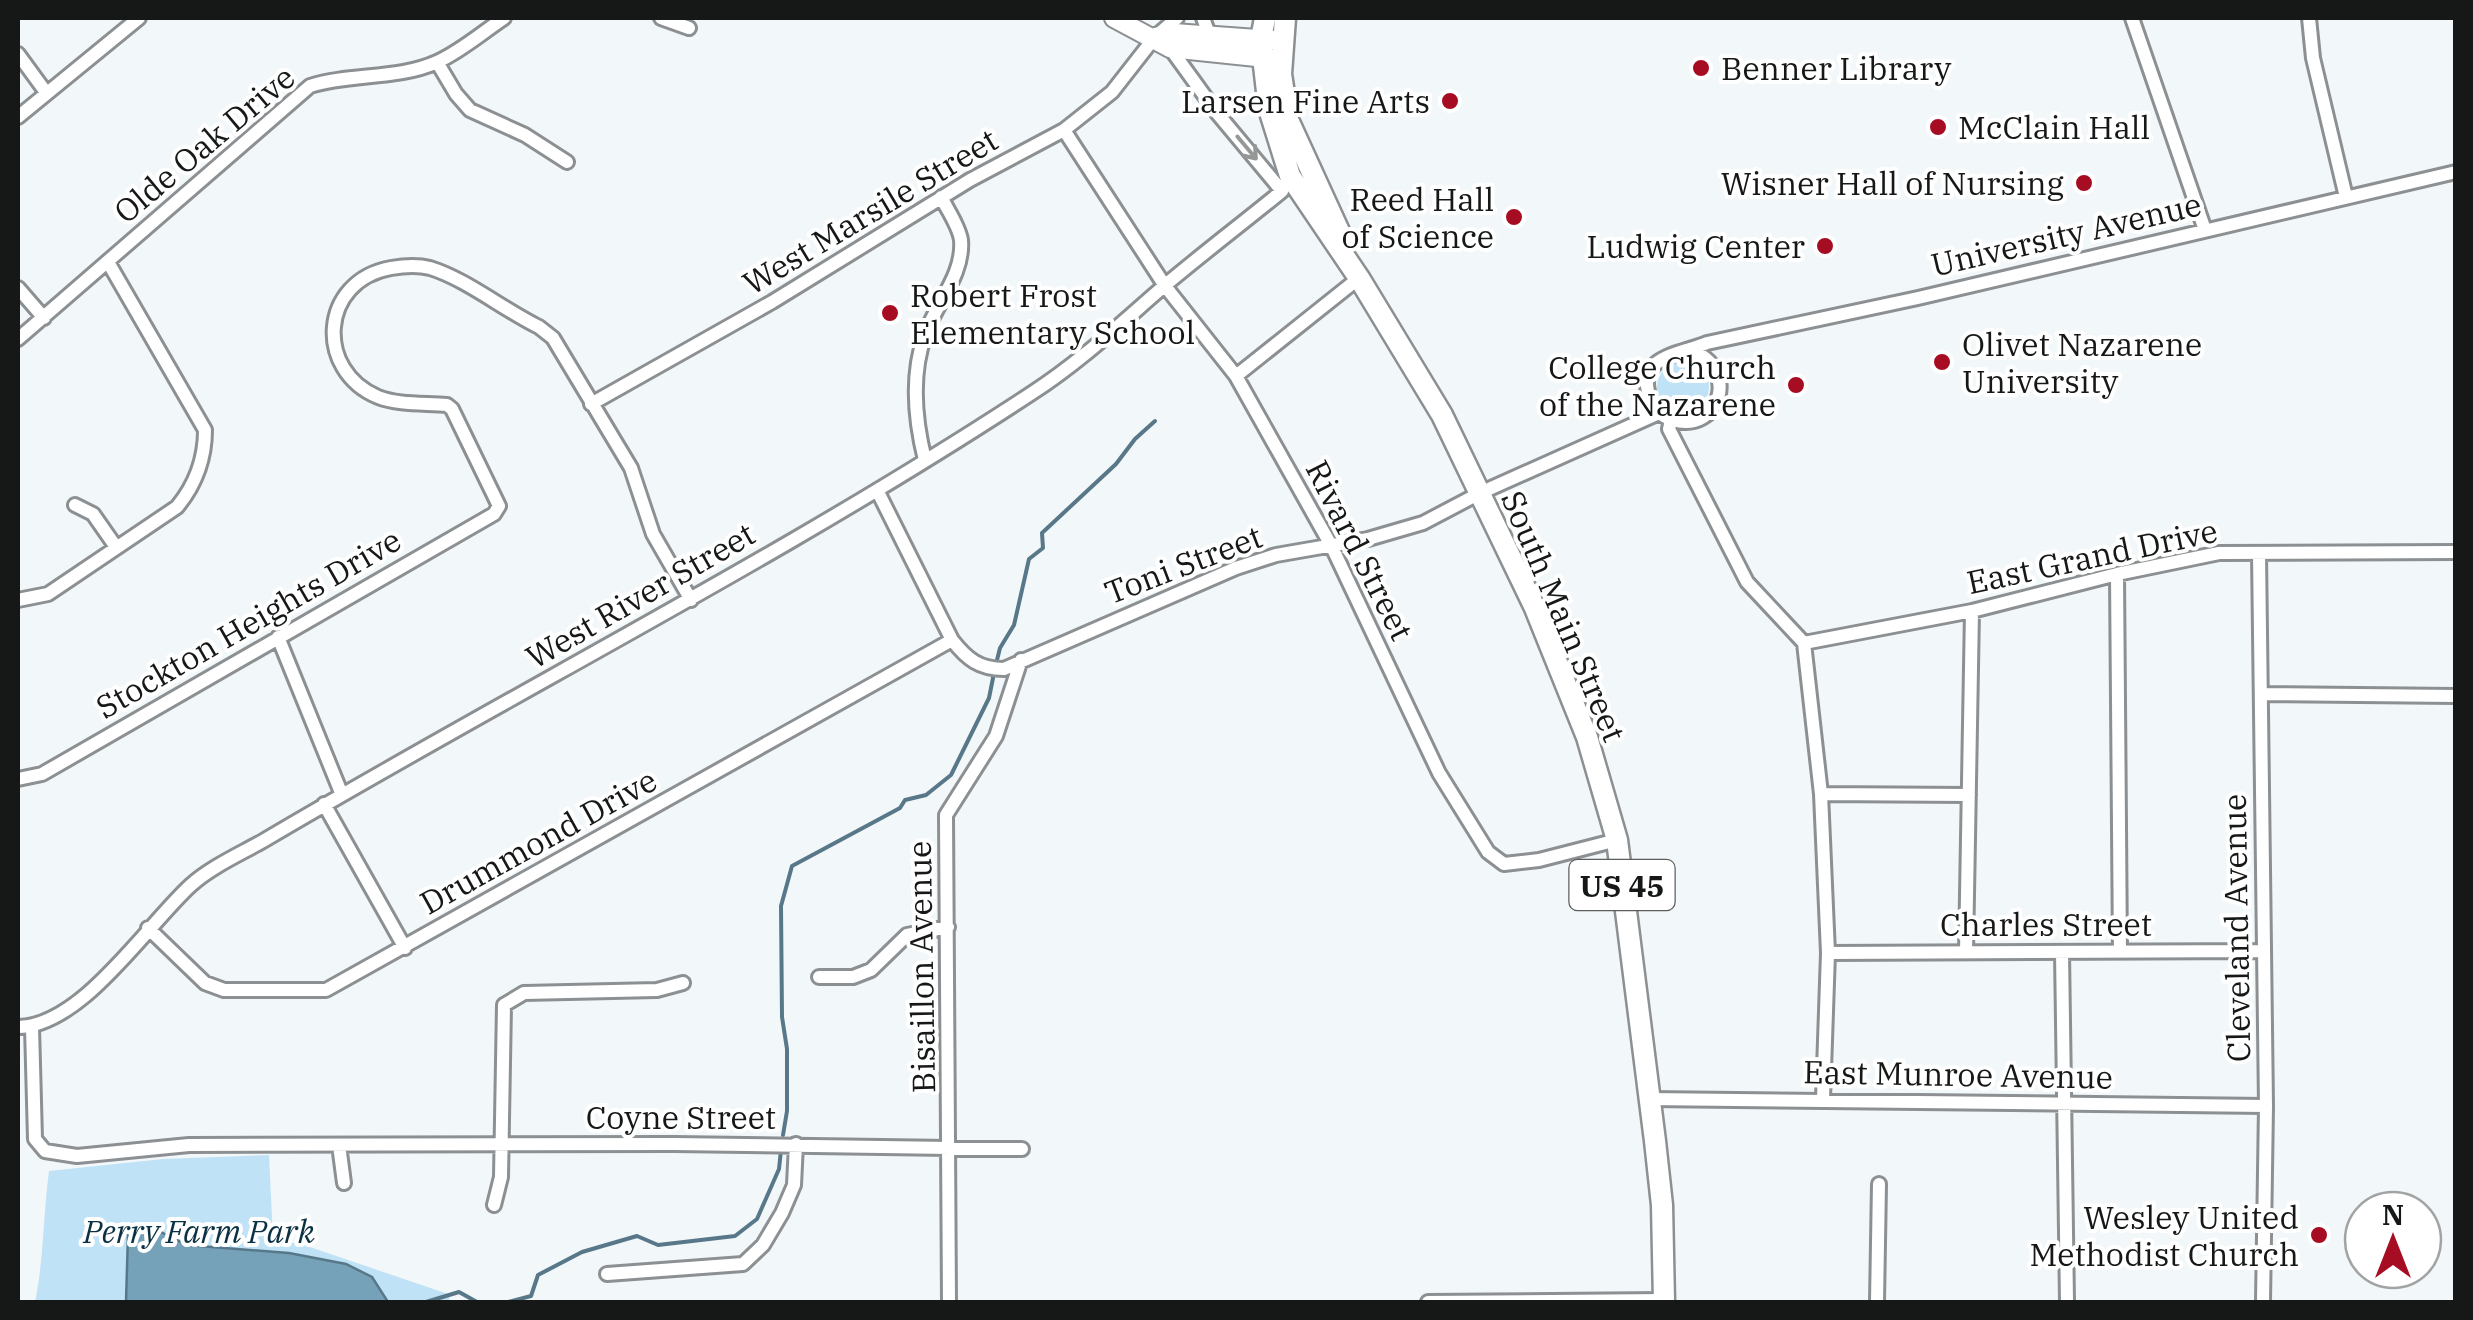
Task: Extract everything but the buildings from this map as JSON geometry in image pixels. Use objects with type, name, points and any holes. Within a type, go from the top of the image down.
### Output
[{"type":"main road","points":[[1114,18],[1162,43],[1270,43]]},
{"type":"main road","name":"US 45","points":[[1270,43],[1285,18]]},
{"type":"main road","points":[[1162,43],[1174,33],[1206,26],[1270,43]]},
{"type":"main road","name":"South Main Street","points":[[1270,43],[1269,109],[1292,187],[1359,278],[1442,415],[1560,667],[1588,737],[1616,840],[1662,1205],[1664,1302]]},
{"type":"main road","name":"South Main Street","points":[[1270,43],[1288,120],[1359,278]]},
{"type":"street","points":[[18,117],[45,91],[139,18]]},
{"type":"street","name":"Olde Oak Drive","points":[[18,339],[310,86],[330,79],[393,73],[437,62],[504,18]]},
{"type":"street","points":[[661,18],[689,28]]},
{"type":"street","name":"West Marsile Street","points":[[591,404],[772,302],[941,197],[1064,130],[1112,92],[1162,43],[1177,18]]},
{"type":"street","points":[[2132,18],[2205,230]]},
{"type":"street","points":[[2309,18],[2313,58],[2346,198]]},
{"type":"street","name":"South Main Street","points":[[1162,43],[1217,112],[1292,187]]},
{"type":"street","points":[[18,54],[45,91]]},
{"type":"street","points":[[437,62],[470,110],[525,135],[566,162]]},
{"type":"street","name":"Rivard Street","points":[[1064,130],[1165,286],[1236,376],[1332,547],[1440,774],[1488,852],[1504,864],[1539,860],[1616,840]]},
{"type":"street","name":"University Avenue","points":[[1665,416],[1648,393],[1651,370],[1667,354],[2456,172]]},
{"type":"street","name":"West River Street","points":[[25,1027],[93,991],[194,881],[324,804],[691,600],[1033,393],[1091,352],[1165,286],[1292,187]]},
{"type":"street","points":[[925,460],[916,408],[918,368],[924,336],[958,268],[961,237],[941,197]]},
{"type":"street","points":[[18,600],[48,594],[177,507],[194,486],[205,449],[205,430],[108,262]]},
{"type":"street","name":"Stockton Heights Drive","points":[[18,778],[42,774],[494,514],[499,506],[452,409],[447,405],[377,396],[354,379],[339,358],[335,314],[343,295],[359,278],[402,266],[428,268],[454,279],[553,338],[591,404]]},
{"type":"street","points":[[1236,376],[1359,278]]},
{"type":"street","points":[[18,288],[44,318]]},
{"type":"street","points":[[1480,494],[1665,416],[1695,421],[1706,416],[1719,396],[1718,372],[1702,354],[1690,350]]},
{"type":"street","points":[[591,404],[631,468],[653,534],[691,600]]},
{"type":"street","points":[[1665,416],[1747,582],[1804,643],[1821,794],[1828,952],[1824,1098]]},
{"type":"street","points":[[877,490],[952,640],[968,660],[990,669],[1015,664]]},
{"type":"street","name":"Toni Street","points":[[1015,664],[1236,568],[1276,555],[1332,547],[1423,523],[1480,494]]},
{"type":"street","points":[[75,505],[93,514],[116,547]]},
{"type":"street","name":"East Grand Drive","points":[[1804,643],[1972,611],[2219,553],[2456,552]]},
{"type":"street","name":"Cleveland Avenue","points":[[2259,553],[2266,1106],[2263,1302]]},
{"type":"street","points":[[2118,574],[2120,952]]},
{"type":"street","points":[[1966,952],[1972,611]]},
{"type":"street","points":[[278,637],[342,795]]},
{"type":"street","name":"Drummond Drive","points":[[148,928],[205,982],[224,990],[326,990],[952,640]]},
{"type":"street","name":"Bisaillon Avenue","points":[[949,1302],[946,815],[996,736],[1015,664]]},
{"type":"street","points":[[2261,694],[2456,696]]},
{"type":"street","points":[[1821,794],[1969,795]]},
{"type":"street","points":[[324,804],[405,948]]},
{"type":"street","points":[[819,978],[854,977],[871,970],[907,935],[948,927]]},
{"type":"street","name":"Charles Street","points":[[1828,952],[2264,951]]},
{"type":"street","points":[[2062,952],[2067,1302]]},
{"type":"street","points":[[494,1205],[501,1177],[504,1005],[524,993],[657,990],[684,983]]},
{"type":"street","name":"Coyne Street","points":[[25,1027],[35,1140],[44,1151],[76,1156],[188,1146],[796,1144],[1022,1149]]},
{"type":"street","name":"East Munroe Avenue","points":[[1648,1098],[2266,1106]]},
{"type":"street","points":[[607,1274],[743,1264],[764,1244],[782,1213],[794,1185],[796,1144]]},
{"type":"street","points":[[339,1145],[344,1183]]},
{"type":"street","points":[[1877,1302],[1879,1184]]},
{"type":"street","points":[[1428,1302],[1664,1302]]},
{"type":"green space","points":[[1683,361],[1701,369],[1709,387],[1701,405],[1683,413],[1665,405],[1657,387],[1665,369]]},
{"type":"green space","name":"Perry Farm Park","points":[[269,1155],[273,1239],[304,1245],[448,1294],[450,1302],[35,1302],[49,1171],[163,1159]]},
{"type":"shaded area","points":[[145,1224],[187,1245],[289,1253],[346,1264],[372,1277],[388,1302],[126,1302],[128,1234]]},
{"type":"waterway","points":[[996,664],[1000,648],[1014,625],[1029,559],[1043,548],[1042,533],[1116,464],[1155,421]]},
{"type":"waterway","points":[[783,1135],[787,1049],[782,1017],[781,906],[792,866],[900,808],[905,800],[926,795],[951,775],[989,698],[994,673]]},
{"type":"waterway","points":[[508,1302],[531,1296],[538,1275],[582,1252],[637,1236],[658,1245],[735,1236],[757,1219],[779,1169],[781,1150]]},
{"type":"waterway","points":[[426,1302],[459,1292],[477,1302]]},
{"type":"place","name":"Benner Library","points":[[1701,68]]},
{"type":"place","name":"Larsen Fine Arts","points":[[1450,101]]},
{"type":"place","name":"McClain Hall","points":[[1938,127]]},
{"type":"place","name":"Wisner Hall of Nursing","points":[[2084,183]]},
{"type":"place","name":"Reed Hall of Science","points":[[1514,217]]},
{"type":"place","name":"Ludwig Center","points":[[1825,246]]},
{"type":"place","name":"Robert Frost Elementary School","points":[[890,313]]},
{"type":"place","name":"Olivet Nazarene University","points":[[1942,362]]},
{"type":"place","name":"College Church of the Nazarene","points":[[1796,385]]},
{"type":"place","name":"Wesley United Methodist Church","points":[[2319,1235]]}]
